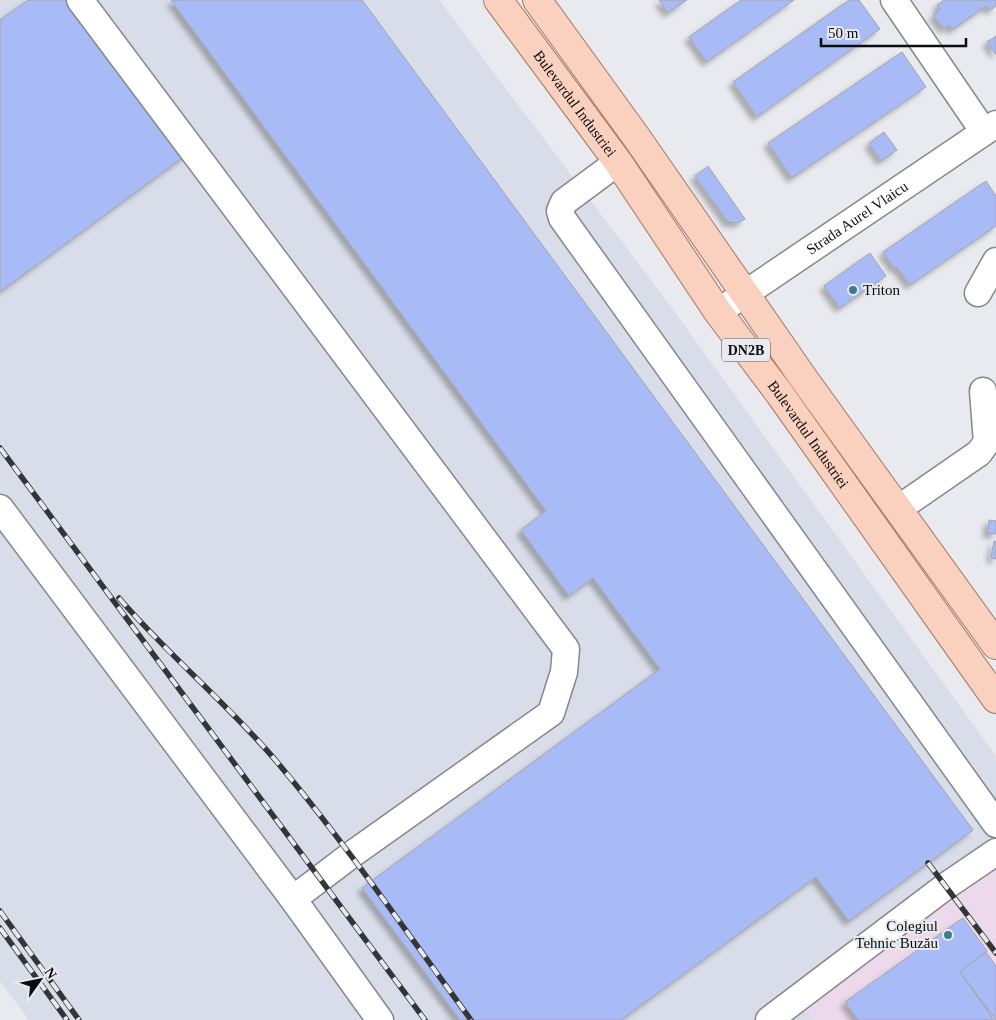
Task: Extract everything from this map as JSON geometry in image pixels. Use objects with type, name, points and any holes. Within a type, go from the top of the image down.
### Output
[{"type":"main road","name":"Bulevardul Industriei","points":[[498,0],[618,162],[718,312],[779,393],[996,699]]},
{"type":"main road","name":"Bulevardul Industriei","points":[[537,0],[996,645]]},
{"type":"street","points":[[80,0],[566,649],[564,672],[551,713],[350,855],[292,899]]},
{"type":"street","points":[[894,0],[990,128]]},
{"type":"street","name":"Strada Aurel Vlaicu","points":[[718,312],[990,128]]},
{"type":"street","points":[[618,162],[564,202],[560,211],[562,218],[996,824]]},
{"type":"street","points":[[978,293],[996,261]]},
{"type":"street","points":[[898,509],[979,453],[983,448],[987,442],[983,391]]},
{"type":"street","points":[[0,508],[380,1020]]},
{"type":"street","points":[[769,1020],[946,886],[996,852]]},
{"type":"shaded area","points":[[0,0],[439,0],[671,307],[996,756],[996,865],[803,1006],[815,1020],[29,1020],[0,981]]},
{"type":"shaded area","name":"Colegiul Tehnic Buzău","points":[[996,865],[996,1020],[815,1020],[802,1005]]},
{"type":"building","points":[[28,0],[78,0],[189,153],[0,292],[0,20]]},
{"type":"building","points":[[171,0],[362,0],[973,830],[849,921],[816,877],[621,1020],[460,1020],[362,888],[660,669],[593,578],[569,596],[521,530],[546,511]]},
{"type":"building","points":[[659,0],[687,0],[668,13]]},
{"type":"building","points":[[741,0],[794,0],[707,62],[689,37]]},
{"type":"building","points":[[849,0],[859,0],[880,29],[757,117],[733,82]]},
{"type":"building","points":[[944,0],[996,0],[996,6],[990,10],[986,6],[952,30],[949,25],[944,29],[933,15],[940,10],[937,5]]},
{"type":"building","points":[[996,36],[996,55],[987,42]]},
{"type":"building","points":[[902,52],[926,87],[792,178],[768,143]]},
{"type":"building","points":[[884,132],[897,150],[881,161],[869,143]]},
{"type":"building","points":[[708,166],[745,219],[738,223],[728,222],[695,176]]},
{"type":"building","points":[[986,181],[996,196],[996,226],[910,285],[897,267],[894,268],[883,252]]},
{"type":"building","points":[[870,253],[886,276],[840,308],[824,286]]},
{"type":"building","points":[[989,520],[996,521],[996,534],[987,533]]},
{"type":"building","points":[[994,541],[996,542],[996,559],[991,558]]},
{"type":"building","points":[[963,918],[987,951],[960,972],[994,1020],[858,1020],[845,1002]]},
{"type":"building","points":[[986,952],[996,966],[996,1020],[960,972]]},
{"type":"railway","points":[[0,448],[425,1020]]},
{"type":"railway","points":[[119,598],[158,640],[239,720],[303,793],[471,1020]]},
{"type":"railway","points":[[928,863],[996,953]]},
{"type":"railway","points":[[0,911],[79,1020]]},
{"type":"railway","points":[[0,928],[67,1020]]},
{"type":"place","name":"Triton","points":[[853,290]]},
{"type":"place","name":"Colegiul Tehnic Buzău","points":[[948,935]]}]
